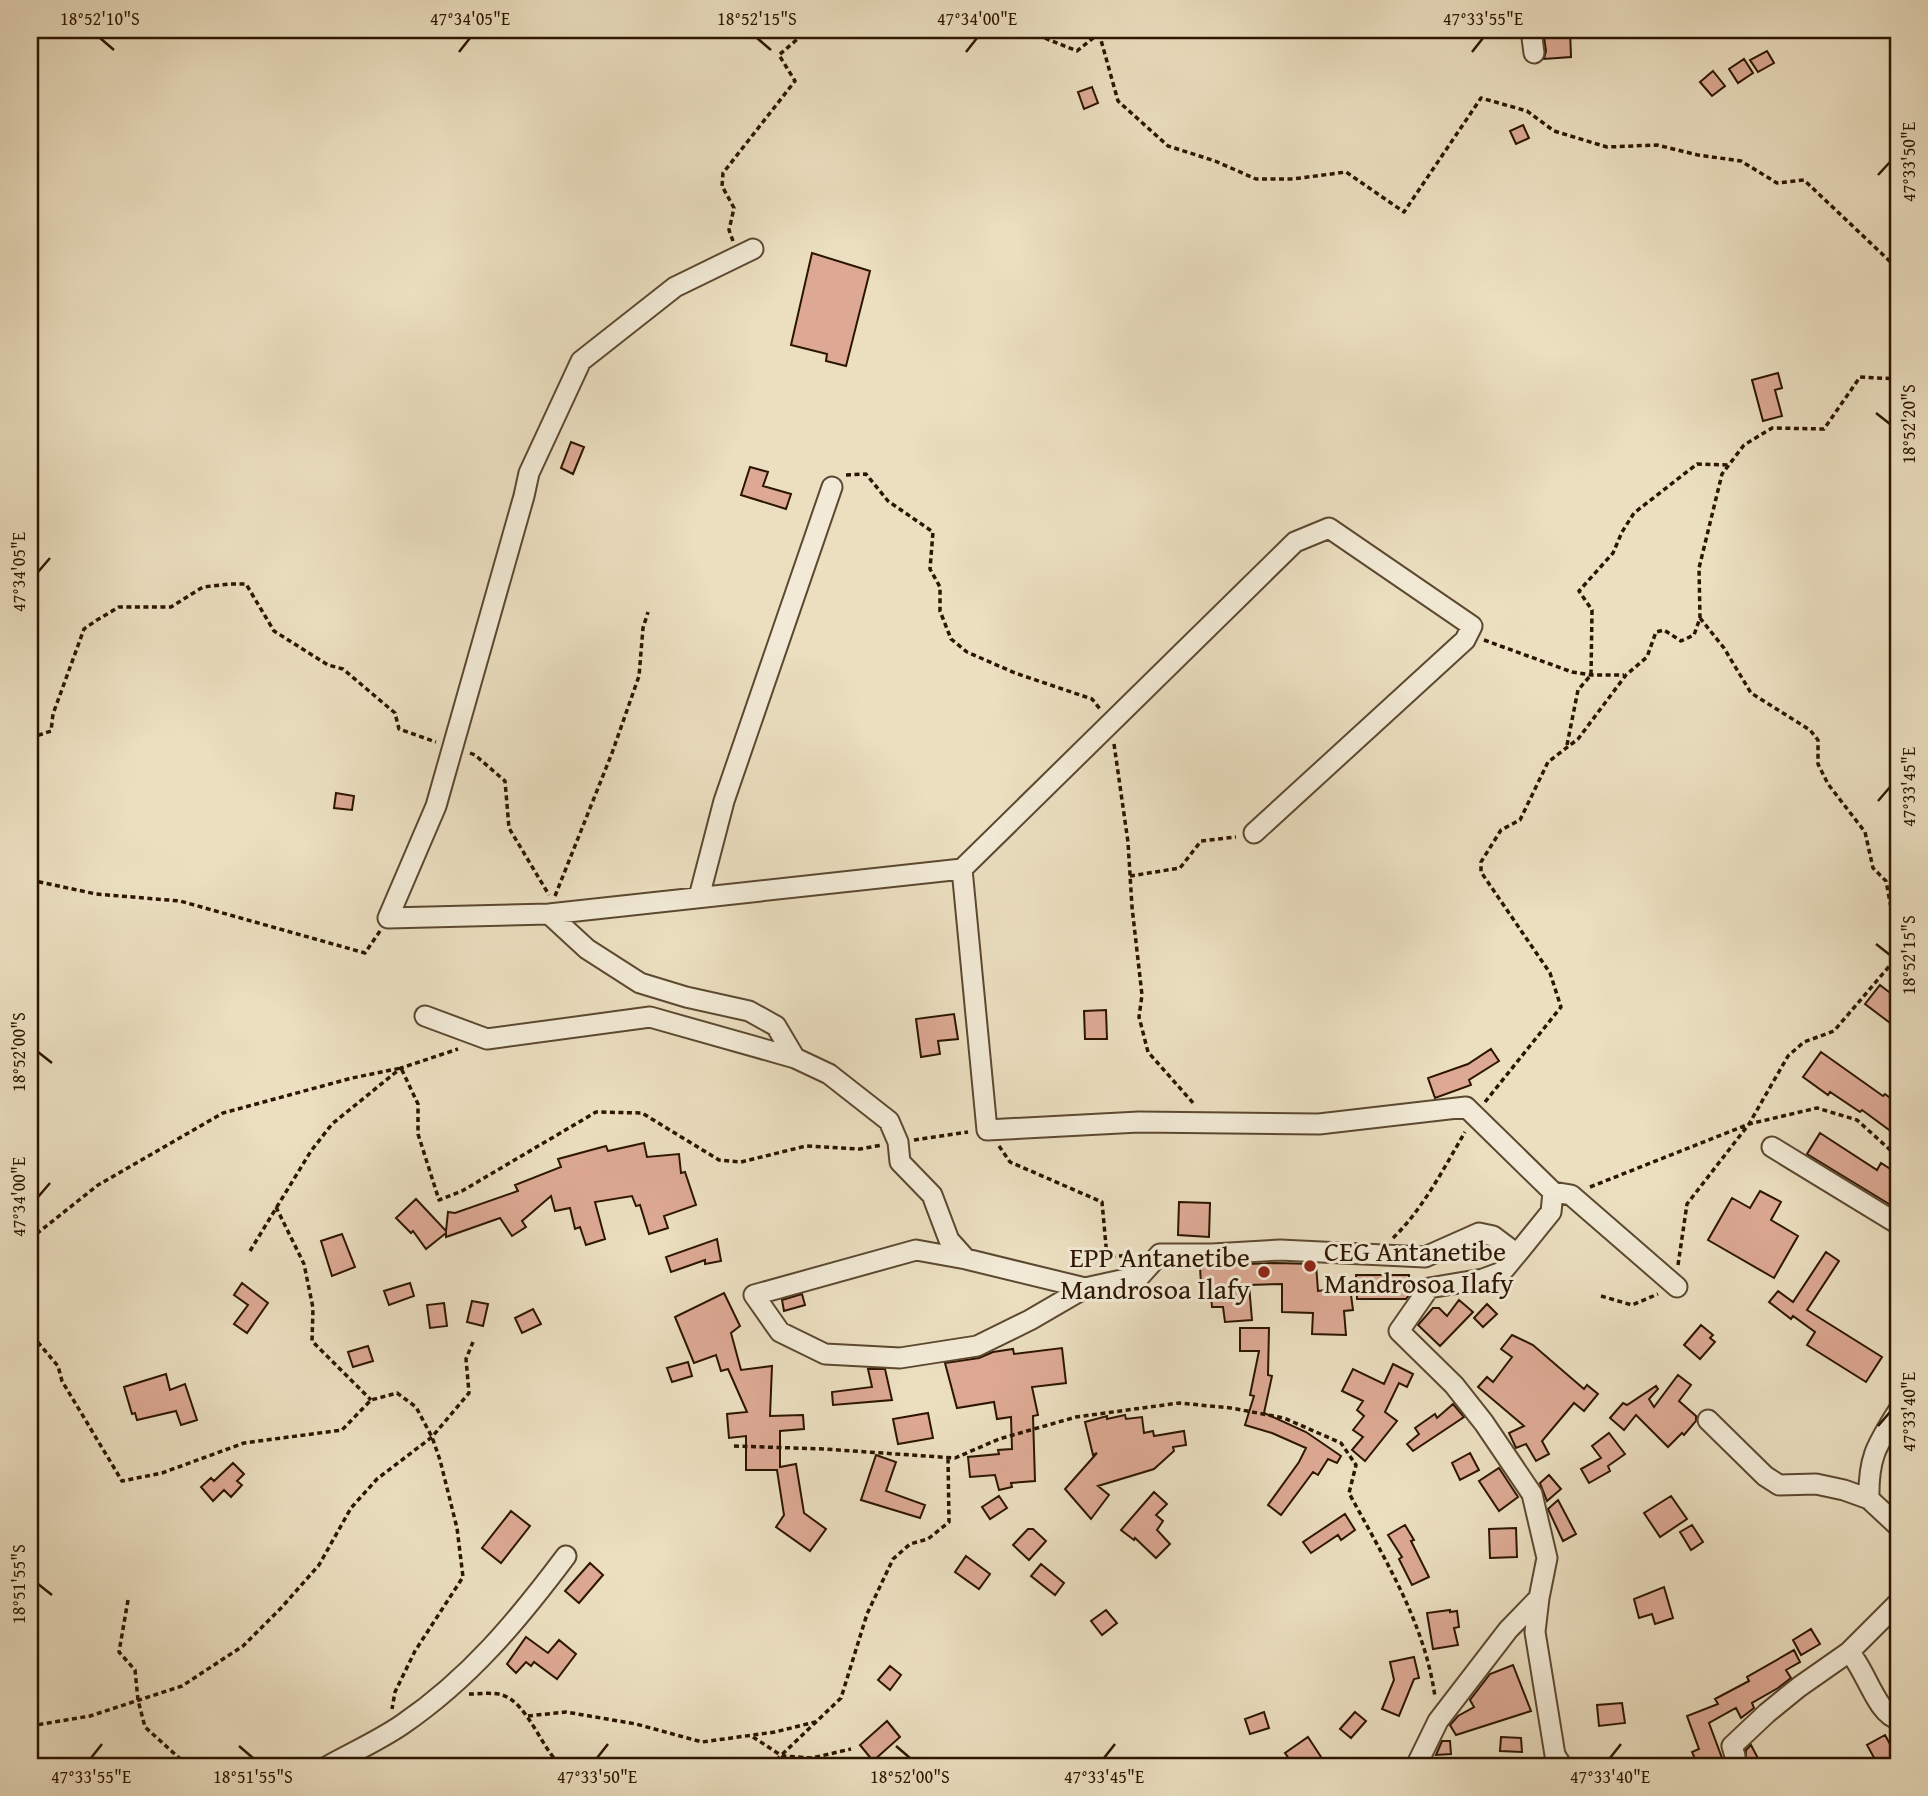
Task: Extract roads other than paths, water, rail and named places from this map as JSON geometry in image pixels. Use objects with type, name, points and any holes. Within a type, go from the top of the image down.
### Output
[{"type":"street","points":[[1531,30],[1534,54]]},
{"type":"street","points":[[746,253],[676,287],[581,361],[529,473],[436,806],[388,918],[549,914],[962,869],[1295,542],[1329,528],[1472,626],[1465,640],[1254,832]]},
{"type":"street","points":[[699,897],[724,801],[832,487]]},
{"type":"street","points":[[962,869],[987,1130],[1139,1122],[1319,1124],[1466,1107],[1562,1194],[1677,1287]]},
{"type":"street","points":[[549,914],[587,949],[639,983],[749,1012],[776,1026],[795,1058]]},
{"type":"street","points":[[425,1016],[486,1039],[650,1017],[795,1058],[829,1074],[889,1121],[898,1142],[900,1162],[932,1195],[949,1240],[966,1259]]},
{"type":"street","points":[[1772,1147],[1898,1224]]},
{"type":"street","points":[[1562,1194],[1551,1212],[1502,1272],[1483,1279],[1429,1288],[1399,1331],[1454,1385],[1484,1423],[1532,1494],[1547,1558],[1535,1632],[1555,1755],[1562,1766]]},
{"type":"street","points":[[1085,1288],[966,1259],[916,1250],[754,1295],[780,1332],[825,1354],[900,1358],[978,1346],[1085,1288],[1140,1276],[1160,1254],[1280,1250],[1425,1257],[1479,1233],[1493,1236],[1517,1254]]},
{"type":"street","points":[[1869,1499],[1869,1473],[1875,1450],[1898,1411]]},
{"type":"street","points":[[1708,1420],[1779,1485],[1816,1484],[1844,1490],[1869,1499],[1898,1526]]},
{"type":"street","points":[[328,1766],[403,1724],[484,1658],[526,1610],[566,1556]]},
{"type":"street","points":[[1416,1766],[1438,1721],[1508,1630],[1539,1598]]},
{"type":"street","points":[[1732,1766],[1735,1756],[1732,1746],[1759,1719],[1849,1652],[1898,1603]]},
{"type":"street","points":[[1849,1652],[1857,1661],[1880,1704],[1892,1718],[1898,1719]]},
{"type":"place","name":"CEG Antanetibe Mandrosoa Ilafy","points":[[1310,1266]]},
{"type":"place","name":"EPP Antanetibe Mandrosoa Ilafy","points":[[1264,1272]]}]
